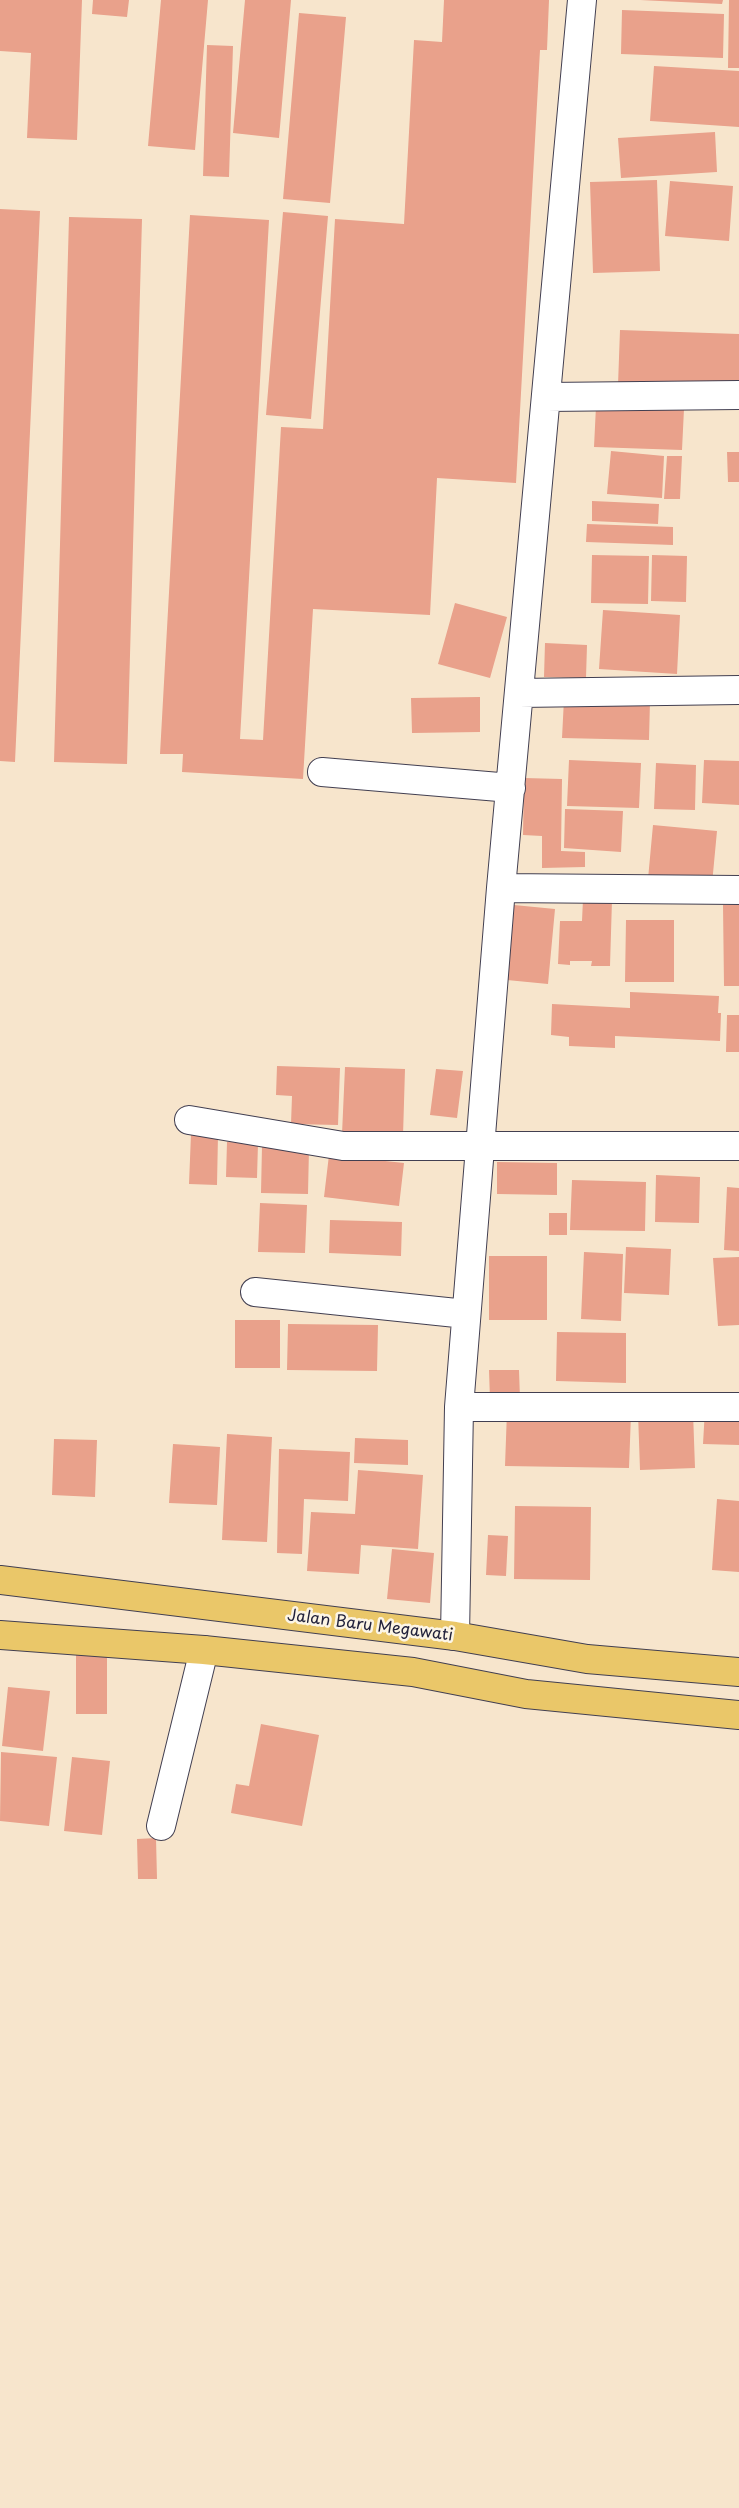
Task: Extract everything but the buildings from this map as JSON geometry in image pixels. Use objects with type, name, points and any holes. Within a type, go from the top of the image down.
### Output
[{"type":"highway","name":"Jalan Baru Megawati","points":[[0,1580],[455,1636],[587,1660],[739,1672]]},
{"type":"highway","points":[[0,1635],[204,1650],[413,1672],[526,1694],[739,1716]]},
{"type":"street","points":[[455,1636],[458,1407],[502,888],[582,0]]},
{"type":"street","points":[[546,397],[739,395]]},
{"type":"street","points":[[520,693],[739,690]]},
{"type":"street","points":[[322,772],[511,788]]},
{"type":"street","points":[[502,888],[739,890]]},
{"type":"street","points":[[189,1120],[342,1146],[739,1146]]},
{"type":"street","points":[[255,1292],[466,1314]]},
{"type":"street","points":[[458,1407],[739,1407]]},
{"type":"street","points":[[161,1826],[204,1650]]}]
